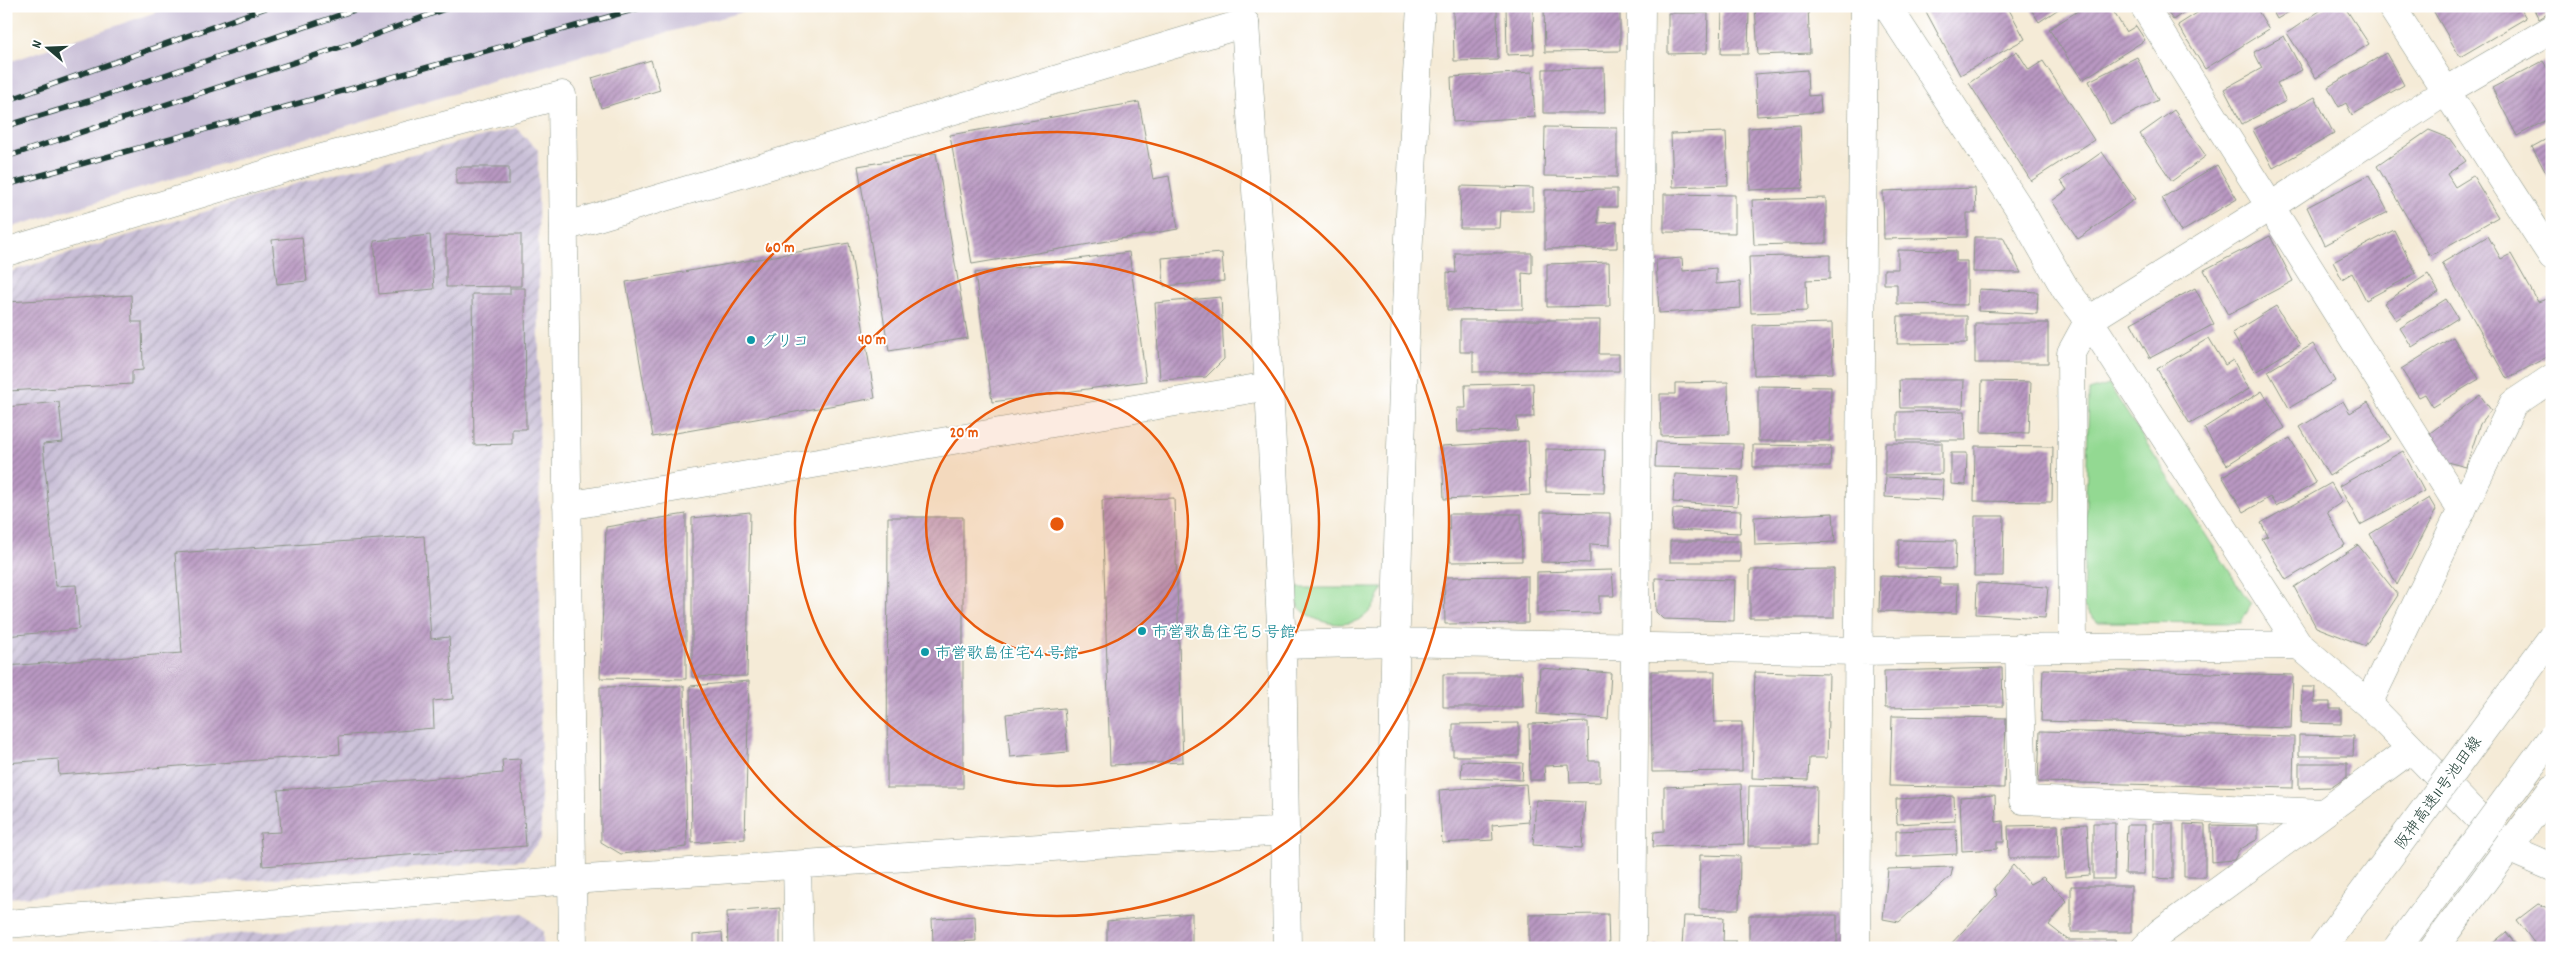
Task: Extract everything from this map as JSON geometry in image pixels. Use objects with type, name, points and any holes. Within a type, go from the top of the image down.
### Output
[{"type":"main road","points":[[1390,948],[1394,642],[1409,198],[1421,6]]},
{"type":"main road","points":[[1632,948],[1641,6]]},
{"type":"main road","points":[[1856,948],[1864,6]]},
{"type":"main road","points":[[1887,6],[2017,205],[2066,290],[2089,320],[2299,645],[2368,704],[2508,848],[2552,867]]},
{"type":"main road","points":[[2144,6],[2462,511]]},
{"type":"main road","points":[[2391,6],[2552,256]]},
{"type":"main road","points":[[564,226],[1245,23],[1269,386],[1282,645],[1287,948]]},
{"type":"main road","points":[[2073,647],[2071,354],[2089,320],[2271,206],[2446,91],[2552,29]]},
{"type":"main road","points":[[6,252],[299,164],[562,95],[573,948]]},
{"type":"main road","points":[[2368,704],[2513,404],[2552,378]]},
{"type":"main road","points":[[567,506],[1269,386]]},
{"type":"main road","name":"阪神高速11号池田線","points":[[2322,948],[2552,637]]},
{"type":"main road","points":[[1282,645],[1394,642],[1859,651],[2299,645]]},
{"type":"main road","points":[[2019,648],[2023,800],[2323,813]]},
{"type":"main road","points":[[2397,948],[2552,738]]},
{"type":"main road","points":[[2145,948],[2161,932],[2411,749]]},
{"type":"main road","points":[[2434,948],[2552,789]]},
{"type":"main road","points":[[6,924],[572,880],[1286,831]]},
{"type":"main road","points":[[797,866],[799,948]]},
{"type":"shaded area","points":[[174,6],[765,6],[555,63],[6,229],[6,63]]},
{"type":"shaded area","points":[[516,128],[538,150],[541,839],[523,860],[6,898],[6,273],[305,181]]},
{"type":"shaded area","points":[[522,913],[543,931],[543,948],[44,948]]},
{"type":"green space","points":[[2109,385],[2251,605],[2241,623],[2097,622],[2083,606],[2089,391]]},
{"type":"green space","points":[[1292,588],[1383,588],[1368,613],[1353,622],[1336,624],[1328,623],[1305,613],[1299,607]]},
{"type":"building","points":[[1506,6],[1533,6],[1534,54],[1507,55]]},
{"type":"building","points":[[1544,6],[1620,6],[1620,51],[1545,52]]},
{"type":"building","points":[[1755,6],[1808,6],[1810,53],[1758,55]]},
{"type":"building","points":[[1923,6],[2007,6],[2025,39],[1960,75]]},
{"type":"building","points":[[2029,6],[2063,6],[2039,22]]},
{"type":"building","points":[[2086,6],[2110,6],[2126,32],[2136,26],[2145,40],[2082,80],[2049,29]]},
{"type":"building","points":[[2163,6],[2193,6],[2173,20]]},
{"type":"building","points":[[2208,6],[2255,6],[2269,29],[2205,69],[2178,25]]},
{"type":"building","points":[[2270,6],[2299,6],[2277,19]]},
{"type":"building","points":[[2327,6],[2344,6],[2369,44],[2316,78],[2287,33]]},
{"type":"building","points":[[2444,6],[2519,6],[2526,18],[2460,57],[2434,12]]},
{"type":"building","points":[[2532,6],[2552,6],[2552,11],[2539,19]]},
{"type":"building","points":[[1497,9],[1498,60],[1454,61],[1453,10]]},
{"type":"building","points":[[1722,9],[1749,9],[1748,54],[1721,54]]},
{"type":"building","points":[[1668,13],[1708,13],[1707,53],[1668,54]]},
{"type":"building","points":[[2284,36],[2302,70],[2277,83],[2286,101],[2242,124],[2224,89],[2262,68],[2254,52]]},
{"type":"building","points":[[2017,51],[2029,70],[2043,61],[2094,140],[2031,181],[1969,83]]},
{"type":"building","points":[[2386,53],[2404,85],[2352,115],[2346,103],[2339,107],[2328,87]]},
{"type":"building","points":[[2137,57],[2158,100],[2110,124],[2089,81]]},
{"type":"building","points":[[651,60],[660,90],[601,108],[592,78]]},
{"type":"building","points":[[2543,61],[2552,76],[2552,117],[2517,136],[2492,88]]},
{"type":"building","points":[[1604,68],[1605,113],[1543,113],[1543,69]]},
{"type":"building","points":[[1807,70],[1808,96],[1820,95],[1821,112],[1757,116],[1755,74]]},
{"type":"building","points":[[1532,72],[1535,117],[1453,122],[1451,77]]},
{"type":"building","points":[[2315,97],[2334,134],[2273,168],[2253,130]]},
{"type":"building","points":[[1139,102],[1153,179],[1169,176],[1178,229],[972,264],[950,135]]},
{"type":"building","points":[[2174,110],[2206,156],[2172,181],[2140,134]]},
{"type":"building","points":[[1800,125],[1803,188],[1750,190],[1748,128]]},
{"type":"building","points":[[1545,127],[1617,128],[1617,177],[1544,176]]},
{"type":"building","points":[[2429,130],[2449,138],[2466,161],[2447,174],[2455,187],[2473,176],[2498,217],[2430,256],[2377,166]]},
{"type":"building","points":[[1726,132],[1728,185],[1673,187],[1671,134]]},
{"type":"building","points":[[2552,136],[2552,184],[2532,147]]},
{"type":"building","points":[[2102,152],[2135,199],[2078,239],[2052,201],[2067,190],[2061,181]]},
{"type":"building","points":[[936,153],[968,338],[889,351],[858,166]]},
{"type":"building","points":[[2217,165],[2237,199],[2181,232],[2162,198]]},
{"type":"building","points":[[456,167],[509,167],[509,184],[456,184]]},
{"type":"building","points":[[2369,175],[2388,212],[2325,245],[2307,207]]},
{"type":"building","points":[[1461,186],[1533,188],[1533,211],[1500,211],[1499,228],[1460,228]]},
{"type":"building","points":[[1975,188],[1976,213],[1967,213],[1967,237],[1884,239],[1883,191]]},
{"type":"building","points":[[1617,189],[1617,207],[1598,207],[1598,223],[1617,222],[1617,248],[1545,249],[1545,190]]},
{"type":"building","points":[[1664,194],[1735,195],[1735,233],[1664,232]]},
{"type":"building","points":[[1826,198],[1826,243],[1754,245],[1752,200]]},
{"type":"building","points":[[2394,230],[2416,273],[2366,300],[2352,273],[2342,279],[2333,262]]},
{"type":"building","points":[[521,234],[521,286],[446,287],[446,235]]},
{"type":"building","points":[[430,235],[434,289],[379,294],[374,241]]},
{"type":"building","points":[[2270,236],[2293,281],[2228,315],[2204,270]]},
{"type":"building","points":[[2488,236],[2501,259],[2511,254],[2538,302],[2552,297],[2552,354],[2507,379],[2442,263]]},
{"type":"building","points":[[302,237],[307,281],[277,284],[272,240]]},
{"type":"building","points":[[1974,237],[2003,237],[2021,273],[1973,272]]},
{"type":"building","name":"グリコ","points":[[849,243],[875,398],[653,437],[626,282]]},
{"type":"building","points":[[1898,250],[1956,251],[1956,261],[1967,261],[1967,305],[1897,304],[1897,284],[1884,284],[1884,269],[1898,269]]},
{"type":"building","points":[[1129,252],[1146,381],[992,402],[975,273]]},
{"type":"building","points":[[1222,253],[1224,281],[1164,286],[1162,258]]},
{"type":"building","points":[[1455,253],[1532,253],[1532,274],[1522,273],[1523,309],[1447,310],[1447,272],[1456,273]]},
{"type":"building","points":[[1830,255],[1830,279],[1806,280],[1807,311],[1751,313],[1749,257]]},
{"type":"building","points":[[1682,258],[1683,271],[1716,268],[1716,284],[1740,282],[1741,308],[1659,313],[1656,260]]},
{"type":"building","points":[[1609,262],[1610,306],[1547,307],[1547,264]]},
{"type":"building","points":[[2428,274],[2439,292],[2396,320],[2384,303]]},
{"type":"building","points":[[510,288],[525,288],[526,429],[512,429],[512,444],[474,445],[472,294],[510,294]]},
{"type":"building","points":[[2195,288],[2214,324],[2150,358],[2131,323]]},
{"type":"building","points":[[1979,289],[2038,292],[2037,314],[1978,311]]},
{"type":"building","points":[[131,295],[132,322],[142,322],[143,370],[132,371],[132,384],[8,391],[9,396],[6,396],[6,302]]},
{"type":"building","points":[[1221,297],[1224,359],[1206,377],[1160,380],[1155,303]]},
{"type":"building","points":[[2446,299],[2458,318],[2412,347],[2400,328]]},
{"type":"building","points":[[2276,306],[2300,345],[2255,372],[2232,333]]},
{"type":"building","points":[[1898,316],[1967,316],[1967,343],[1897,344]]},
{"type":"building","points":[[1460,320],[1600,320],[1599,354],[1619,354],[1619,371],[1473,372],[1473,352],[1460,352]]},
{"type":"building","points":[[1832,323],[1833,373],[1754,375],[1753,325]]},
{"type":"building","points":[[1975,323],[2048,323],[2048,363],[1975,363]]},
{"type":"building","points":[[2453,337],[2479,379],[2433,407],[2425,394],[2419,397],[2401,369]]},
{"type":"building","points":[[2209,338],[2225,365],[2233,360],[2249,389],[2190,424],[2157,369]]},
{"type":"building","points":[[2313,344],[2335,381],[2289,408],[2268,371]]},
{"type":"building","points":[[1899,380],[1964,380],[1963,408],[1900,408]]},
{"type":"building","points":[[1982,381],[2031,382],[2029,433],[1981,432]]},
{"type":"building","points":[[1728,382],[1729,434],[1661,436],[1660,394],[1675,394],[1675,383]]},
{"type":"building","points":[[1533,383],[1534,417],[1517,417],[1518,431],[1458,432],[1457,408],[1466,408],[1465,385]]},
{"type":"building","points":[[1758,386],[1831,387],[1830,441],[1758,441]]},
{"type":"building","points":[[2262,391],[2285,428],[2227,465],[2204,428]]},
{"type":"building","points":[[2480,395],[2491,410],[2480,424],[2466,467],[2447,462],[2430,433]]},
{"type":"building","points":[[2343,401],[2350,413],[2368,402],[2391,439],[2329,476],[2300,427]]},
{"type":"building","points":[[59,402],[63,442],[43,444],[56,586],[76,585],[79,629],[6,636],[6,407]]},
{"type":"building","points":[[1965,411],[1966,440],[1897,440],[1897,412]]},
{"type":"building","points":[[2290,438],[2316,483],[2276,506],[2270,497],[2244,512],[2222,476]]},
{"type":"building","points":[[1528,441],[1530,495],[1444,499],[1442,446]]},
{"type":"building","points":[[1656,442],[1743,444],[1742,469],[1655,467]]},
{"type":"building","points":[[1885,443],[1942,443],[1942,474],[1885,475]]},
{"type":"building","points":[[1753,445],[1831,446],[1830,467],[1753,467]]},
{"type":"building","points":[[1975,446],[2053,447],[2052,502],[1974,501]]},
{"type":"building","points":[[1546,449],[1605,450],[1604,493],[1546,492]]},
{"type":"building","points":[[2403,451],[2424,491],[2360,525],[2339,486]]},
{"type":"building","points":[[1951,453],[1967,453],[1966,485],[1951,484]]},
{"type":"building","points":[[1675,474],[1739,477],[1737,506],[1673,502]]},
{"type":"building","points":[[1886,477],[1943,480],[1942,500],[1885,497]]},
{"type":"building","points":[[2331,483],[2342,502],[2327,512],[2345,545],[2286,580],[2262,539],[2268,536],[2261,523]]},
{"type":"building","name":"市営歌島住宅５号館","points":[[1174,498],[1183,762],[1110,765],[1102,500]]},
{"type":"building","points":[[2429,498],[2436,510],[2397,585],[2370,534]]},
{"type":"building","points":[[1673,509],[1741,511],[1740,533],[1672,530]]},
{"type":"building","points":[[750,512],[747,676],[692,677],[692,518]]},
{"type":"building","points":[[1541,512],[1610,513],[1610,545],[1590,544],[1590,563],[1541,562]]},
{"type":"building","points":[[1833,513],[1835,542],[1755,545],[1754,517]]},
{"type":"building","points":[[686,514],[686,679],[600,678],[606,527]]},
{"type":"building","points":[[1449,514],[1521,514],[1522,561],[1450,562]]},
{"type":"building","points":[[1975,516],[2004,516],[2003,576],[1974,576]]},
{"type":"building","name":"市営歌島住宅４号館","points":[[888,517],[963,517],[963,788],[887,788]]},
{"type":"building","points":[[424,536],[431,639],[449,637],[453,699],[433,701],[434,728],[339,736],[340,754],[59,775],[58,759],[6,763],[6,666],[182,653],[175,553]]},
{"type":"building","points":[[1899,540],[1956,541],[1955,569],[1898,568]]},
{"type":"building","points":[[1670,541],[1740,541],[1740,562],[1670,562]]},
{"type":"building","points":[[2358,545],[2398,595],[2365,646],[2316,627],[2294,587]]},
{"type":"building","points":[[1834,569],[1834,618],[1750,618],[1750,570]]},
{"type":"building","points":[[1612,570],[1614,596],[1599,596],[1599,613],[1537,614],[1537,572]]},
{"type":"building","points":[[1528,576],[1528,623],[1445,624],[1444,577]]},
{"type":"building","points":[[1880,576],[1940,578],[1939,584],[1958,584],[1957,613],[1879,611]]},
{"type":"building","points":[[1655,578],[1735,580],[1734,621],[1663,619],[1656,612]]},
{"type":"building","points":[[1977,583],[2048,587],[2045,618],[1976,614]]},
{"type":"building","points":[[1540,668],[1611,673],[1608,719],[1537,714]]},
{"type":"building","points":[[2002,668],[2003,706],[1885,708],[1884,671]]},
{"type":"building","points":[[2043,669],[2293,675],[2291,728],[2041,721]]},
{"type":"building","points":[[1651,671],[1715,671],[1714,722],[1742,722],[1742,771],[1652,772]]},
{"type":"building","points":[[1755,672],[1829,674],[1827,758],[1809,758],[1808,780],[1752,778]]},
{"type":"building","points":[[1443,674],[1522,674],[1523,707],[1443,707]]},
{"type":"building","points":[[749,681],[745,839],[692,843],[690,686]]},
{"type":"building","points":[[684,686],[687,847],[621,854],[601,842],[600,687]]},
{"type":"building","points":[[2302,687],[2315,687],[2314,702],[2330,702],[2330,709],[2341,709],[2341,724],[2301,723]]},
{"type":"building","points":[[1064,708],[1068,752],[1010,757],[1006,714]]},
{"type":"building","points":[[1892,716],[2006,718],[2004,788],[1890,786]]},
{"type":"building","points":[[1588,722],[1589,761],[1600,761],[1600,782],[1570,783],[1569,765],[1544,766],[1545,780],[1530,780],[1529,724]]},
{"type":"building","points":[[1519,723],[1519,756],[1453,756],[1453,724]]},
{"type":"building","points":[[2040,731],[2294,737],[2293,788],[2038,782]]},
{"type":"building","points":[[2299,735],[2354,736],[2353,756],[2299,756]]},
{"type":"building","points":[[520,759],[526,846],[263,866],[260,833],[281,832],[278,790],[503,773],[502,760]]},
{"type":"building","points":[[1462,761],[1523,763],[1522,780],[1461,778]]},
{"type":"building","points":[[2299,763],[2347,763],[2347,777],[2332,787],[2299,788]]},
{"type":"building","points":[[1526,784],[1529,822],[1492,825],[1493,840],[1442,843],[1439,790]]},
{"type":"building","points":[[1741,784],[1744,844],[1653,847],[1654,832],[1664,831],[1664,787]]},
{"type":"building","points":[[1749,786],[1817,787],[1816,846],[1748,846]]},
{"type":"building","points":[[1995,795],[1996,822],[2003,821],[2004,842],[1997,842],[1997,849],[1962,851],[1960,797]]},
{"type":"building","points":[[1954,796],[1955,821],[1897,824],[1896,799]]},
{"type":"building","points":[[1536,800],[1585,802],[1582,848],[1533,845]]},
{"type":"building","points":[[2093,823],[2115,823],[2114,879],[2093,879]]},
{"type":"building","points":[[2153,823],[2173,823],[2173,879],[2153,878]]},
{"type":"building","points":[[2087,824],[2090,875],[2065,877],[2063,825]]},
{"type":"building","points":[[2184,824],[2205,825],[2205,877],[2184,877]]},
{"type":"building","points":[[2058,825],[2059,858],[2009,858],[2008,826]]},
{"type":"building","points":[[2127,825],[2145,825],[2144,874],[2125,874]]},
{"type":"building","points":[[2211,825],[2258,826],[2258,839],[2239,850],[2234,860],[2212,862]]},
{"type":"building","points":[[1956,829],[1957,854],[1896,857],[1896,831]]},
{"type":"building","points":[[1700,855],[1740,856],[1739,909],[1699,909]]},
{"type":"building","points":[[2013,865],[2030,884],[2043,877],[2067,901],[2049,925],[2068,940],[2116,940],[2108,948],[1947,948],[1997,895],[1994,888]]},
{"type":"building","points":[[1953,867],[1951,876],[1899,922],[1883,919],[1888,869]]},
{"type":"building","points":[[2071,886],[2131,886],[2131,932],[2071,932]]},
{"type":"building","points":[[2538,904],[2552,909],[2552,948],[2538,948],[2517,920]]},
{"type":"building","points":[[780,908],[780,948],[728,948],[727,912]]},
{"type":"building","points":[[1192,913],[1192,948],[1107,948],[1107,921]]},
{"type":"building","points":[[1608,914],[1609,948],[1529,948],[1529,915]]},
{"type":"building","points":[[1749,915],[1837,915],[1837,948],[1749,948]]},
{"type":"building","points":[[975,916],[976,941],[933,943],[932,919]]},
{"type":"building","points":[[1684,916],[1724,917],[1723,941],[1736,941],[1736,948],[1655,948],[1655,945],[1682,946]]},
{"type":"building","points":[[722,932],[723,948],[693,948],[693,935]]},
{"type":"building","points":[[2506,932],[2519,948],[2495,948],[2492,944]]},
{"type":"railway","points":[[6,101],[271,6]]},
{"type":"railway","points":[[6,126],[89,101],[366,6]]},
{"type":"railway","points":[[6,157],[350,44],[453,6]]},
{"type":"railway","points":[[6,185],[647,6]]},
{"type":"place","name":"グリコ","points":[[751,340]]},
{"type":"place","name":"市営歌島住宅５号館","points":[[1142,631]]},
{"type":"place","name":"市営歌島住宅４号館","points":[[925,652]]}]
